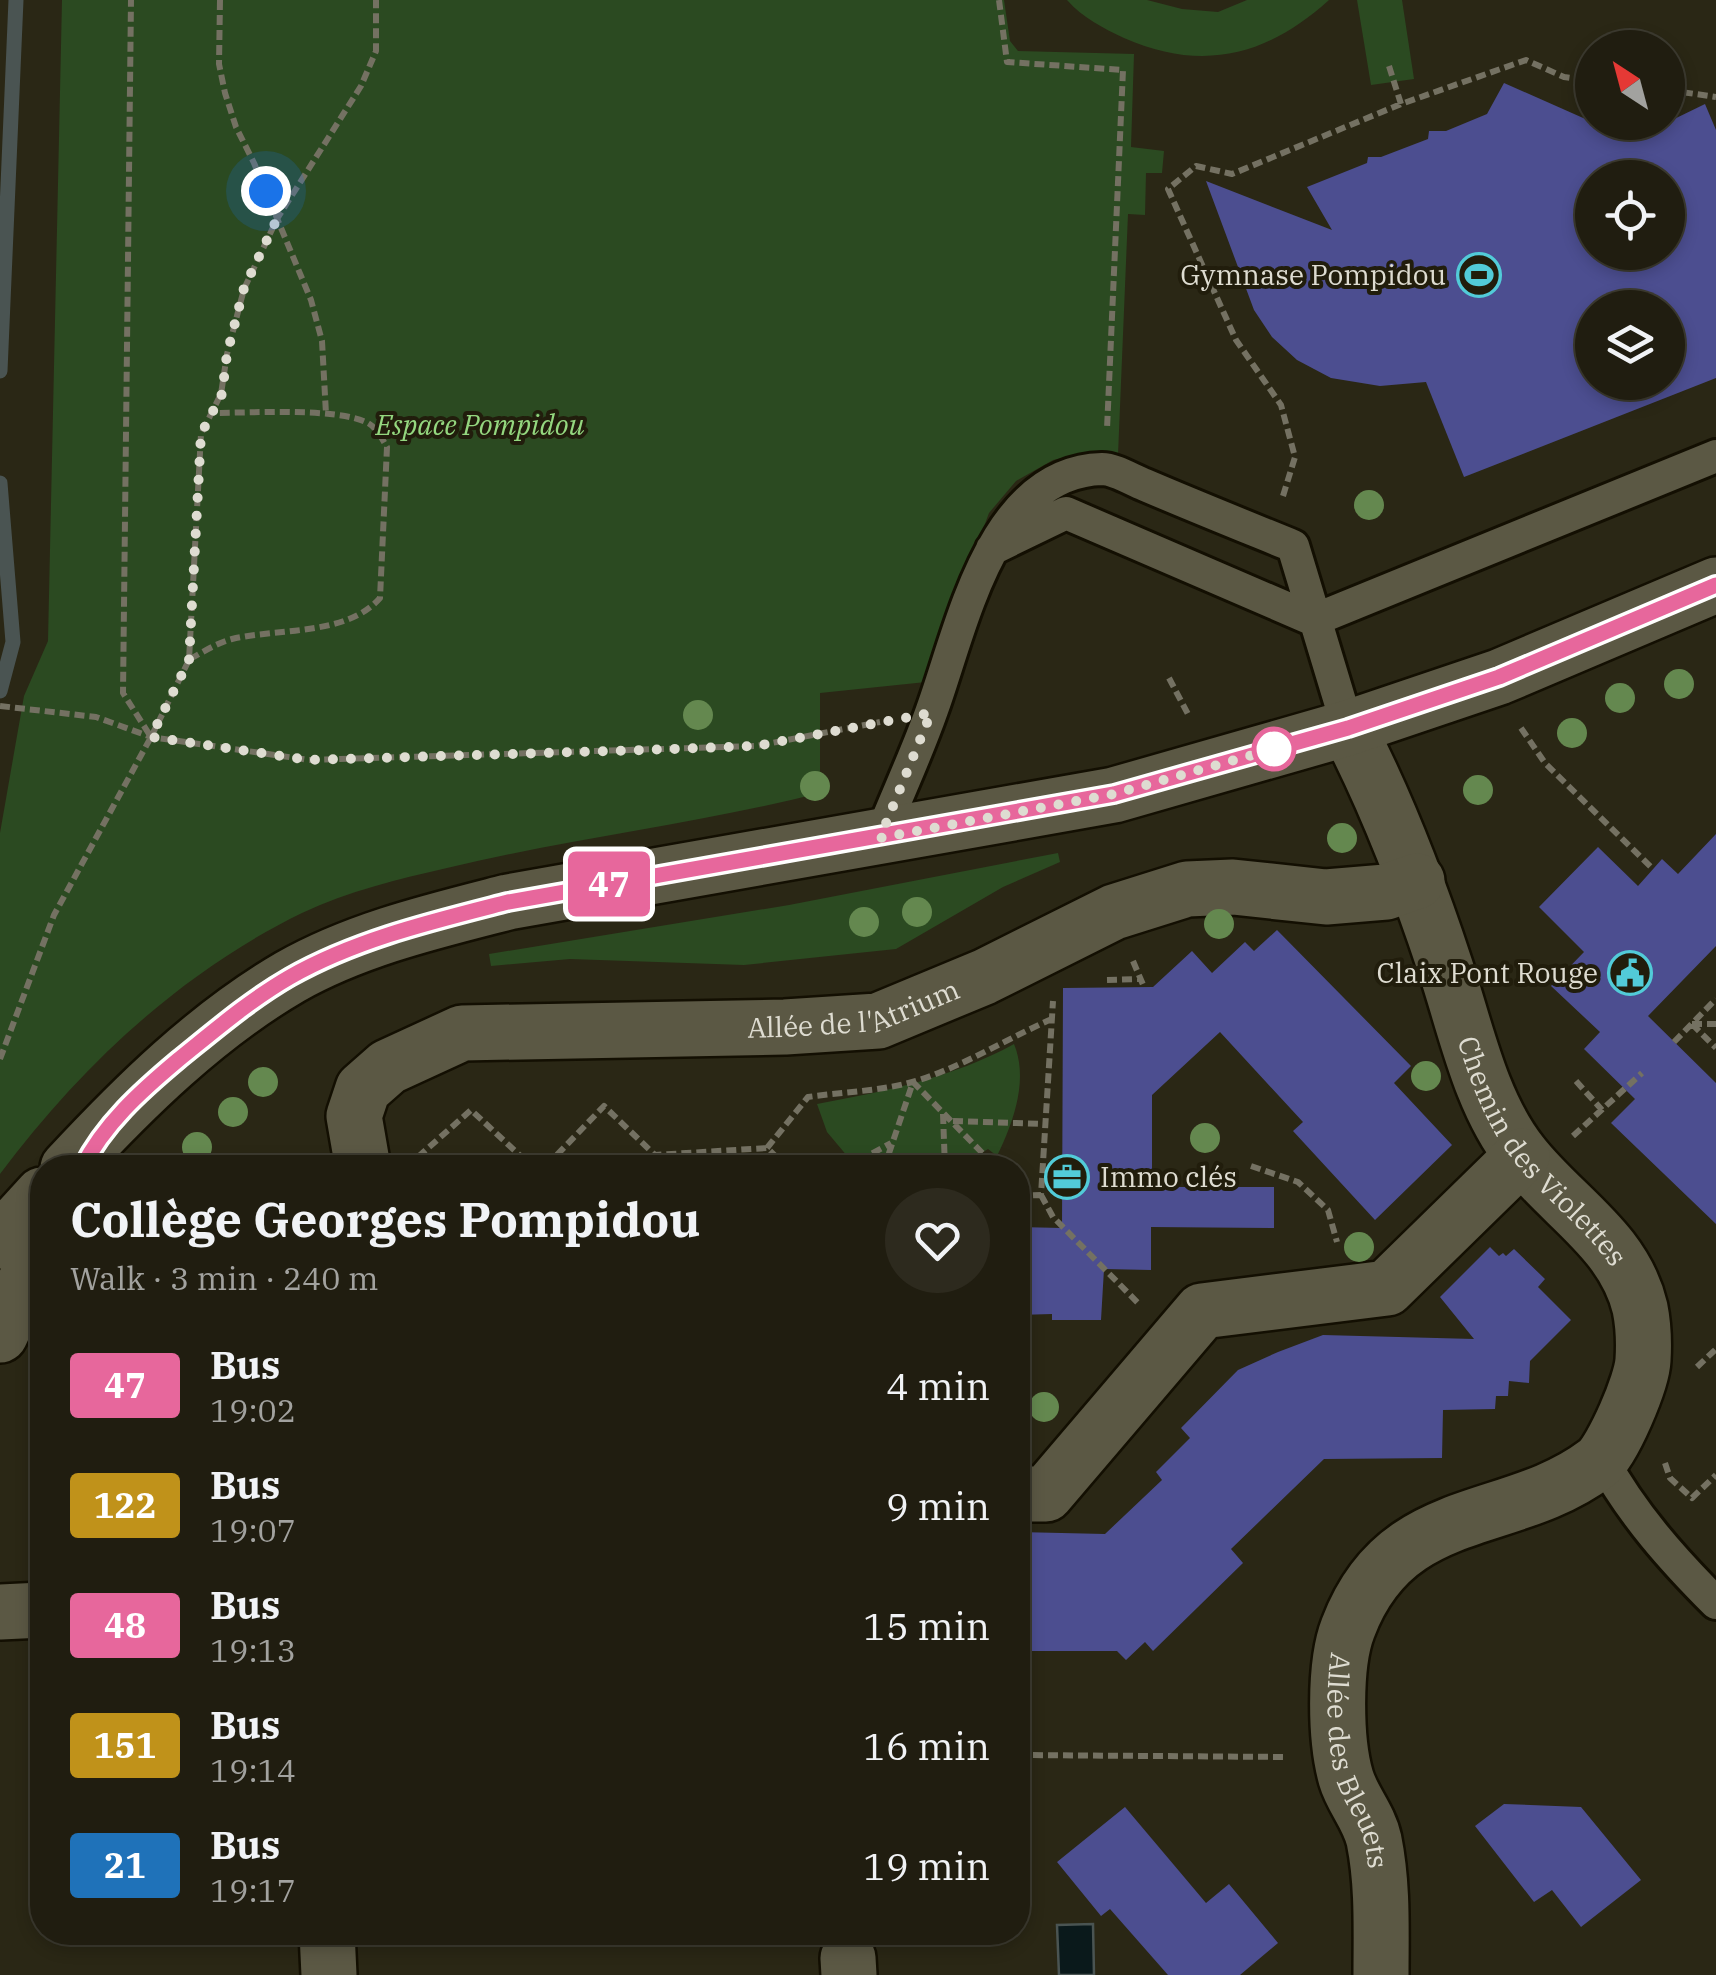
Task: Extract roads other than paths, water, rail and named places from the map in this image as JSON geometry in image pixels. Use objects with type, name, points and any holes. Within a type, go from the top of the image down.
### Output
[{"type":"street","points":[[84,1155],[157,1077],[216,1029],[290,977],[359,945],[424,923],[508,902],[1114,794],[1348,728],[1499,677],[1716,585]]},
{"type":"street","name":"Chemin des Violettes","points":[[1348,728],[1417,881],[1496,1118],[1529,1163],[1592,1226],[1628,1270],[1640,1310],[1643,1364],[1622,1420],[1613,1478]]},
{"type":"street","name":"Allée de l'Atrium","points":[[361,1155],[354,1116],[363,1090],[388,1067],[462,1033],[786,1027],[878,1021],[984,977],[1114,912],[1187,890],[1233,887],[1326,897],[1386,892],[1417,881]]},
{"type":"street","points":[[1030,1494],[1046,1494],[1202,1311],[1387,1288],[1529,1163]]},
{"type":"street","points":[[0,1241],[30,1208]]},
{"type":"street","points":[[0,1335],[30,1271]]},
{"type":"street","name":"Allée des Bleuets","points":[[1381,1975],[1382,1884],[1372,1833],[1346,1781],[1342,1758],[1340,1668],[1347,1630],[1376,1576],[1398,1555],[1447,1524],[1572,1480],[1613,1478]]},
{"type":"street","points":[[0,1612],[30,1611]]},
{"type":"street","points":[[327,1945],[328,1975]]},
{"type":"lane","points":[[992,549],[1066,513],[1314,620],[1716,456]]},
{"type":"lane","points":[[880,838],[992,549],[1019,509],[1040,489],[1104,469],[1293,546],[1348,728]]},
{"type":"lane","points":[[1613,1478],[1671,1558],[1716,1604]]},
{"type":"waterway","points":[[0,371],[16,0]]},
{"type":"waterway","points":[[0,483],[13,642],[0,691]]},
{"type":"place","name":"Gymnase Pompidou","points":[[1479,275]]},
{"type":"place","name":"Claix Pont Rouge","points":[[1630,973]]},
{"type":"place","name":"Immo clés","points":[[1067,1177]]},
{"type":"park label","name":"Espace Pompidou","points":[[480,425]]}]
